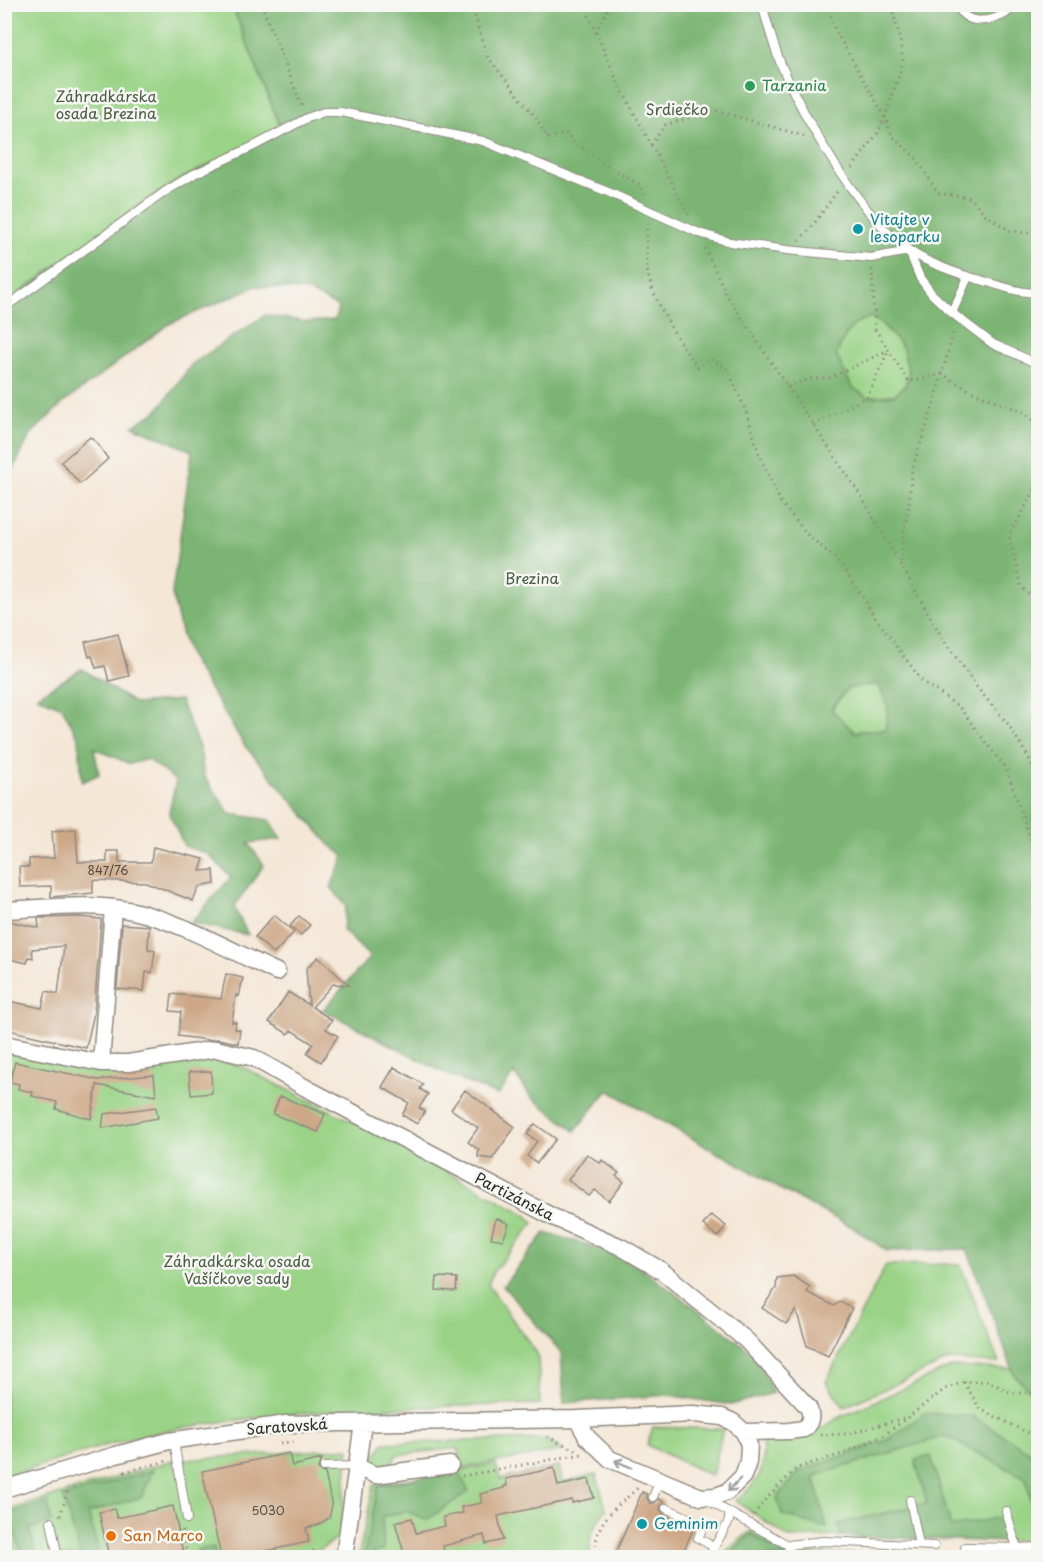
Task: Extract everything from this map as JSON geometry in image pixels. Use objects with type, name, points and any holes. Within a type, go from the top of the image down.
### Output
[{"type":"street","points":[[4,910],[113,908],[154,917],[277,972]]},
{"type":"street","points":[[101,1063],[113,908]]},
{"type":"street","name":"Partizánska","points":[[4,1044],[101,1063],[128,1063],[216,1049],[254,1058],[553,1217],[621,1247],[662,1271],[746,1340],[808,1407],[811,1413],[810,1420],[804,1429]]},
{"type":"street","name":"Saratovská","points":[[4,1489],[116,1455],[174,1441],[286,1424],[578,1419],[694,1414],[722,1417],[733,1422],[744,1432]]},
{"type":"street","points":[[578,1419],[587,1437],[610,1459],[701,1497],[716,1496],[727,1492],[743,1476],[748,1462],[749,1444],[744,1432],[804,1429]]},
{"type":"street","points":[[344,1556],[363,1424]]},
{"type":"street","points":[[356,1466],[375,1474],[450,1465]]},
{"type":"lane","points":[[762,4],[782,68],[820,141],[872,214],[893,237],[909,251],[968,277],[1025,293],[1038,293]]},
{"type":"lane","points":[[956,4],[966,17],[980,20],[999,16],[1013,8],[1015,4]]},
{"type":"lane","points":[[4,308],[166,191],[194,174],[254,147],[307,118],[324,112],[341,112],[483,141],[647,208],[699,233],[730,242],[871,258],[909,251]]},
{"type":"lane","points":[[909,251],[920,278],[932,294],[952,313],[993,344],[1038,364]]},
{"type":"lane","points":[[952,313],[968,277]]},
{"type":"lane","points":[[174,1441],[187,1519]]},
{"type":"lane","points":[[324,1467],[356,1466]]},
{"type":"lane","points":[[653,1497],[660,1480]]},
{"type":"lane","points":[[701,1497],[788,1545],[823,1541],[934,1546]]},
{"type":"lane","points":[[910,1500],[919,1545]]},
{"type":"lane","points":[[666,1508],[704,1526],[698,1538],[714,1547]]},
{"type":"lane","points":[[1006,1511],[1017,1548]]},
{"type":"lane","points":[[708,1557],[729,1521],[729,1512]]},
{"type":"lane","points":[[51,1522],[58,1557]]},
{"type":"lane","points":[[788,1545],[791,1557]]},
{"type":"lane","points":[[965,1547],[1038,1547]]},
{"type":"lane","points":[[324,1557],[344,1556]]},
{"type":"path","points":[[261,4],[307,118]]},
{"type":"path","points":[[474,4],[476,20],[487,56],[535,117],[548,138],[567,133],[575,145],[640,185],[647,208],[648,273],[658,301],[690,357],[698,367],[710,358],[728,370],[746,411],[759,454],[780,503],[808,535],[836,559],[922,681],[959,707],[1007,770],[1038,862]]},
{"type":"path","points":[[584,4],[617,81],[699,233],[727,296],[863,499],[943,639],[979,690],[1008,724],[1030,760],[1038,779]]},
{"type":"path","points":[[596,32],[610,6],[620,4]]},
{"type":"path","points":[[827,4],[835,30],[885,117],[891,136],[916,159],[938,193],[971,198],[985,214],[1010,231],[1038,234]]},
{"type":"path","points":[[788,250],[811,228],[828,206],[877,134],[885,117],[903,62],[891,4]]},
{"type":"path","points":[[651,145],[665,125],[714,110],[820,141]]},
{"type":"path","points":[[871,258],[875,329],[909,382],[942,374],[969,390],[1025,413],[1038,424]]},
{"type":"path","points":[[901,563],[912,469],[955,331],[952,313]]},
{"type":"path","points":[[788,387],[810,379],[830,378],[888,351]]},
{"type":"path","points":[[813,425],[867,397],[888,351]]},
{"type":"path","points":[[1038,485],[1009,535],[1021,586],[1038,604]]},
{"type":"path","points":[[749,1523],[764,1501],[796,1468],[841,1454],[883,1436],[945,1389],[964,1382],[988,1381],[1012,1393],[1038,1393]]},
{"type":"path","points":[[964,1382],[980,1409],[1038,1438]]},
{"type":"path","points":[[804,1429],[808,1435],[848,1434],[909,1416]]},
{"type":"path","points":[[1034,1436],[1038,1430]]},
{"type":"path","points":[[450,1465],[461,1476],[583,1454]]},
{"type":"path","points":[[51,1522],[59,1517],[69,1486]]},
{"type":"path","points":[[187,1519],[181,1526],[188,1557]]},
{"type":"path","points":[[4,1544],[10,1557]]},
{"type":"green space","name":"Záhradkárska osada Brezina","points":[[5,5],[232,5],[281,129],[181,179],[137,206],[5,304]]},
{"type":"green space","name":"Brezina","points":[[232,5],[1038,5],[1038,1398],[1015,1376],[967,1249],[887,1251],[852,1227],[782,1190],[608,1090],[575,1131],[530,1096],[514,1073],[498,1095],[453,1077],[323,1010],[370,957],[343,930],[346,906],[331,887],[344,856],[329,844],[245,746],[190,658],[172,594],[192,451],[133,426],[157,411],[192,364],[265,315],[306,322],[335,320],[338,307],[308,291],[256,286],[169,324],[62,404],[30,435],[5,487],[5,304],[137,206],[181,179],[281,129]],"holes":[[[871,317],[883,325],[902,346],[909,373],[905,386],[894,395],[867,397],[852,387],[836,355],[853,326]],[[878,684],[888,706],[886,729],[854,732],[831,709],[848,688]]]},
{"type":"green space","points":[[871,317],[883,325],[902,346],[909,373],[905,386],[894,395],[867,397],[852,387],[836,355],[853,326]]},
{"type":"green space","points":[[82,669],[135,704],[180,700],[200,750],[204,776],[230,814],[270,820],[282,839],[248,843],[264,865],[234,907],[248,935],[191,923],[231,877],[208,854],[184,846],[169,812],[176,781],[147,759],[130,764],[94,748],[99,774],[82,782],[79,739],[62,707],[37,696]]},
{"type":"green space","points":[[878,684],[888,706],[886,729],[854,732],[831,710],[848,687]]},
{"type":"green space","name":"Záhradkárska osada Vašíčkove sady","points":[[5,1052],[72,1067],[118,1073],[164,1065],[217,1060],[240,1066],[382,1136],[525,1214],[534,1223],[493,1272],[488,1285],[538,1355],[540,1404],[315,1412],[226,1421],[136,1437],[5,1477]]},
{"type":"green space","points":[[545,1233],[621,1254],[693,1306],[755,1355],[773,1393],[731,1405],[668,1395],[564,1403],[561,1352],[503,1286]]},
{"type":"green space","points":[[960,1264],[999,1363],[949,1360],[844,1407],[826,1382],[886,1265]]},
{"type":"green space","points":[[951,1367],[1012,1369],[1015,1376],[1038,1397],[1038,1540],[841,1536],[789,1538],[736,1501],[755,1481],[762,1469],[762,1441],[801,1435],[819,1429],[836,1419]]},
{"type":"green space","points":[[925,1413],[972,1416],[1038,1457],[1038,1533],[1026,1478],[945,1436],[814,1476],[827,1528],[782,1515],[777,1497],[800,1471],[887,1440]]},
{"type":"green space","points":[[653,1427],[723,1429],[712,1476],[647,1445]]},
{"type":"green space","points":[[546,1439],[563,1450],[462,1468],[458,1448],[396,1455],[388,1475],[370,1462],[384,1443]]},
{"type":"green space","points":[[349,1448],[340,1537],[308,1557],[18,1557],[5,1523],[5,1511],[170,1461]]},
{"type":"green space","points":[[931,1456],[951,1527],[1001,1517],[1008,1542],[841,1536],[838,1524],[927,1503],[915,1460]]},
{"type":"green space","points":[[496,1464],[501,1479],[559,1466],[563,1482],[596,1474],[606,1509],[591,1537],[591,1557],[365,1558],[359,1554],[374,1485]]},
{"type":"green space","points":[[153,1470],[142,1497],[88,1513],[100,1557],[81,1557],[63,1497]]},
{"type":"green space","points":[[457,1470],[469,1491],[427,1520],[406,1511],[382,1517],[384,1550],[364,1556],[378,1486]]},
{"type":"green space","points":[[48,1502],[51,1522],[29,1529],[37,1557],[23,1557],[8,1514]]},
{"type":"green space","points":[[752,1530],[787,1552],[789,1558],[718,1558]]},
{"type":"green space","points":[[751,1534],[787,1556],[725,1558]]},
{"type":"green space","points":[[214,1547],[216,1557],[199,1557],[197,1550]]},
{"type":"green space","points":[[980,1552],[1017,1554],[1038,1552],[1038,1557],[986,1557]]},
{"type":"green space","points":[[806,1553],[888,1554],[889,1557],[807,1557]]},
{"type":"building","points":[[90,437],[108,459],[80,484],[61,462]]},
{"type":"building","points":[[118,634],[129,676],[109,681],[105,666],[96,668],[92,656],[89,657],[85,642]]},
{"type":"building","points":[[76,829],[78,862],[107,862],[107,851],[119,851],[119,862],[151,862],[153,847],[204,859],[200,871],[214,870],[215,884],[199,887],[193,901],[146,882],[93,880],[93,893],[51,897],[51,886],[20,887],[19,867],[29,867],[29,859],[54,858],[52,831]]},
{"type":"building","points":[[274,915],[294,932],[274,954],[255,937]]},
{"type":"building","points":[[299,916],[310,925],[301,935],[290,926]]},
{"type":"building","points":[[38,918],[101,919],[94,1013],[86,1048],[4,1029],[4,1000],[42,1008],[46,991],[58,994],[64,946],[32,949],[33,958],[29,957],[27,963],[4,958],[4,920],[39,928]]},
{"type":"building","points":[[122,924],[149,926],[148,949],[155,950],[152,973],[146,972],[144,991],[117,989]]},
{"type":"building","points":[[318,957],[349,985],[333,984],[312,1007],[332,1020],[326,1029],[338,1036],[321,1062],[307,1053],[313,1044],[291,1030],[288,1034],[269,1022],[288,992],[309,1005],[306,969]]},
{"type":"building","points":[[226,974],[243,978],[239,996],[236,995],[232,1022],[236,1022],[235,1029],[240,1030],[238,1043],[178,1036],[181,1012],[170,1011],[172,994],[221,999]]},
{"type":"building","points":[[15,1062],[98,1080],[154,1075],[156,1096],[97,1085],[91,1119],[56,1109],[57,1102],[32,1096],[33,1092],[18,1089],[19,1084],[10,1082]]},
{"type":"building","points":[[394,1067],[423,1084],[420,1089],[428,1094],[419,1108],[425,1111],[417,1124],[402,1115],[409,1103],[382,1087]]},
{"type":"building","points":[[211,1071],[212,1093],[191,1095],[189,1072]]},
{"type":"building","points":[[465,1090],[515,1127],[492,1159],[478,1157],[479,1150],[468,1142],[478,1128],[451,1109]]},
{"type":"building","points":[[280,1096],[325,1114],[318,1132],[273,1114]]},
{"type":"building","points":[[156,1107],[158,1118],[102,1128],[104,1114]]},
{"type":"building","points":[[535,1124],[556,1139],[537,1163],[527,1156],[537,1141],[527,1134]]},
{"type":"building","points":[[587,1154],[600,1163],[602,1160],[619,1173],[616,1176],[624,1182],[609,1201],[595,1190],[589,1196],[568,1180]]},
{"type":"building","points":[[711,1215],[726,1226],[718,1237],[703,1225]]},
{"type":"building","points":[[496,1218],[509,1224],[503,1240],[491,1238]]},
{"type":"building","points":[[793,1276],[810,1287],[807,1292],[834,1306],[840,1302],[852,1308],[828,1356],[807,1346],[796,1310],[786,1324],[762,1308],[776,1288],[777,1278]]},
{"type":"building","points":[[437,1277],[457,1278],[456,1291],[436,1290]]},
{"type":"building","points":[[289,1453],[292,1466],[322,1459],[318,1468],[325,1473],[332,1506],[329,1518],[318,1525],[306,1528],[309,1542],[237,1557],[221,1557],[202,1471]]},
{"type":"building","points":[[554,1468],[558,1486],[589,1479],[594,1498],[572,1503],[572,1500],[498,1516],[503,1540],[486,1544],[484,1535],[443,1546],[445,1557],[405,1557],[395,1522],[412,1518],[416,1533],[445,1526],[443,1517],[463,1513],[461,1507],[482,1503],[480,1494],[504,1488],[507,1486],[506,1479]]},
{"type":"building","name":"Geminim","points":[[642,1492],[647,1494],[650,1503],[659,1499],[664,1502],[660,1508],[663,1514],[694,1528],[681,1557],[614,1557]]},
{"type":"building","points":[[173,1506],[184,1557],[122,1557],[121,1554],[109,1557],[99,1512],[114,1509],[117,1518]]},
{"type":"place","name":"Tarzania","points":[[750,86]]},
{"type":"place","name":"Vitajte v lesoparku","points":[[858,229]]},
{"type":"place","name":"Geminim","points":[[642,1524]]},
{"type":"place","name":"San Marco","points":[[111,1536]]},
{"type":"park label","name":"Srdiečko","points":[[677,110]]}]
